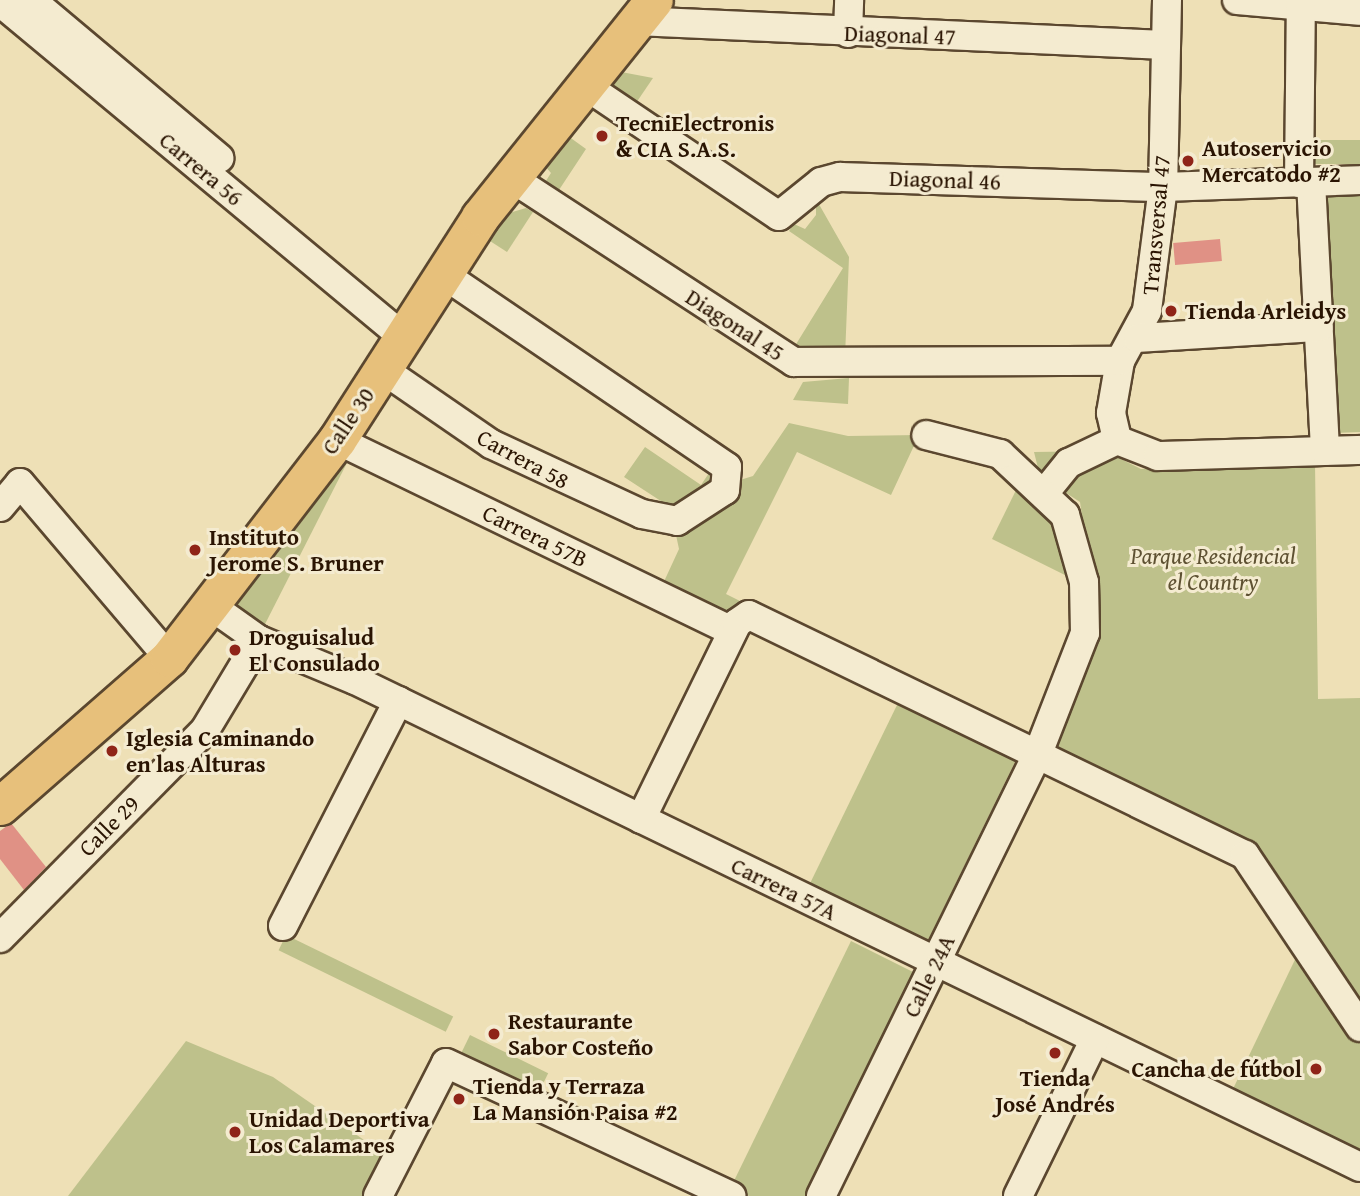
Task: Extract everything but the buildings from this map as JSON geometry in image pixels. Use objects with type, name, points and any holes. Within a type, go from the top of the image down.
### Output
[{"type":"main road","name":"Calle 30","points":[[0,806],[169,658],[337,440],[442,273],[510,177],[645,11]]},
{"type":"street","name":"Carrera 56","points":[[31,0],[406,328]]},
{"type":"street","points":[[848,33],[849,0]]},
{"type":"street","name":"Transversal 47","points":[[1117,440],[1111,413],[1120,361],[1138,338],[1149,302],[1163,187],[1167,0]]},
{"type":"street","points":[[1237,0],[1301,3],[1360,12]]},
{"type":"street","name":"Carrera 56","points":[[0,2],[406,328]]},
{"type":"street","points":[[1301,3],[1305,183],[1319,327],[1325,451]]},
{"type":"street","name":"Diagonal 47","points":[[645,11],[848,33],[1165,45]]},
{"type":"street","name":"Diagonal 46","points":[[583,84],[779,216],[821,182],[840,177],[1163,187],[1360,180]]},
{"type":"street","name":"Diagonal 45","points":[[510,177],[794,362],[1120,361]]},
{"type":"street","name":"Carrera 58","points":[[382,369],[501,449],[605,500],[677,521],[725,490],[727,467],[442,273]]},
{"type":"street","points":[[1138,338],[1319,327]]},
{"type":"street","name":"Calle 24A","points":[[821,1196],[1037,756],[1075,666],[1087,616],[1072,524],[1046,491],[1000,454],[926,435]]},
{"type":"street","name":"Carrera 57B","points":[[337,440],[1037,756],[1245,855],[1360,1027]]},
{"type":"street","points":[[1046,491],[1069,463],[1117,440],[1158,456],[1360,450]]},
{"type":"street","points":[[0,507],[20,484],[169,658]]},
{"type":"street","name":"Carrera 57A","points":[[211,606],[258,640],[398,701],[934,964],[1360,1167]]},
{"type":"street","points":[[641,820],[742,624]]},
{"type":"street","name":"Calle 29","points":[[0,938],[205,730],[258,640]]},
{"type":"street","points":[[284,926],[398,701]]},
{"type":"street","points":[[1018,1196],[1095,1039]]},
{"type":"street","points":[[378,1196],[446,1063],[731,1196]]},
{"type":"green space","points":[[616,71],[653,78],[634,106],[604,87]]},
{"type":"green space","points":[[568,136],[586,149],[555,196],[542,187],[551,173],[545,166]]},
{"type":"green space","points":[[1313,140],[1360,140],[1360,164],[1313,164]]},
{"type":"green space","points":[[1360,188],[1360,432],[1334,433],[1325,190]]},
{"type":"green space","points":[[816,199],[849,257],[845,357],[790,354],[843,268],[789,231],[794,224],[805,229],[816,215]]},
{"type":"green space","points":[[526,208],[533,212],[507,252],[490,241],[509,213]]},
{"type":"green space","points":[[849,378],[848,404],[793,400],[803,382]]},
{"type":"green space","points":[[789,423],[848,436],[919,435],[891,495],[797,452],[726,594],[742,602],[731,622],[661,588],[679,549],[676,535],[740,480],[753,476]]},
{"type":"green space","points":[[645,447],[701,485],[711,470],[722,473],[690,511],[670,507],[624,477]]},
{"type":"green space","name":"Parque Residencial el Country","points":[[1105,451],[1141,469],[1315,462],[1318,699],[1360,698],[1360,1008],[1254,849],[1048,748],[1097,621],[1080,502],[1040,476],[1034,452]]},
{"type":"green space","points":[[341,452],[350,457],[261,632],[221,608]]},
{"type":"green space","points":[[1021,480],[1052,508],[1077,581],[992,539]]},
{"type":"green space","points":[[898,703],[1016,760],[926,945],[808,887]]},
{"type":"green space","points":[[286,935],[453,1017],[446,1032],[279,950]]},
{"type":"green space","points":[[851,941],[917,974],[808,1196],[749,1196],[731,1187]]},
{"type":"green space","points":[[1302,945],[1360,1036],[1360,1153],[1232,1091]]},
{"type":"green space","points":[[470,1035],[548,1073],[538,1094],[460,1056]]},
{"type":"green space","name":"Unidad Deportiva Los Calamares","points":[[186,1041],[273,1077],[377,1149],[382,1157],[366,1196],[68,1196]]},
{"type":"place","name":"TecniElectronis & CIA S.A.S.","points":[[602,136]]},
{"type":"place","name":"Autoservicio Mercatodo #2","points":[[1188,161]]},
{"type":"place","name":"Tienda Arleidys","points":[[1171,311]]},
{"type":"place","name":"Instituto Jerome S. Bruner","points":[[195,550]]},
{"type":"place","name":"Droguisalud El Consulado","points":[[235,650]]},
{"type":"place","name":"Iglesia Caminando en las Alturas","points":[[112,751]]},
{"type":"place","name":"Restaurante Sabor Costeño","points":[[494,1034]]},
{"type":"place","name":"Tienda José Andrés","points":[[1055,1053]]},
{"type":"place","name":"Cancha de fútbol","points":[[1316,1069]]},
{"type":"place","name":"Tienda y Terraza La Mansión Paisa #2","points":[[459,1099]]},
{"type":"place","name":"Unidad Deportiva Los Calamares","points":[[235,1132]]}]
